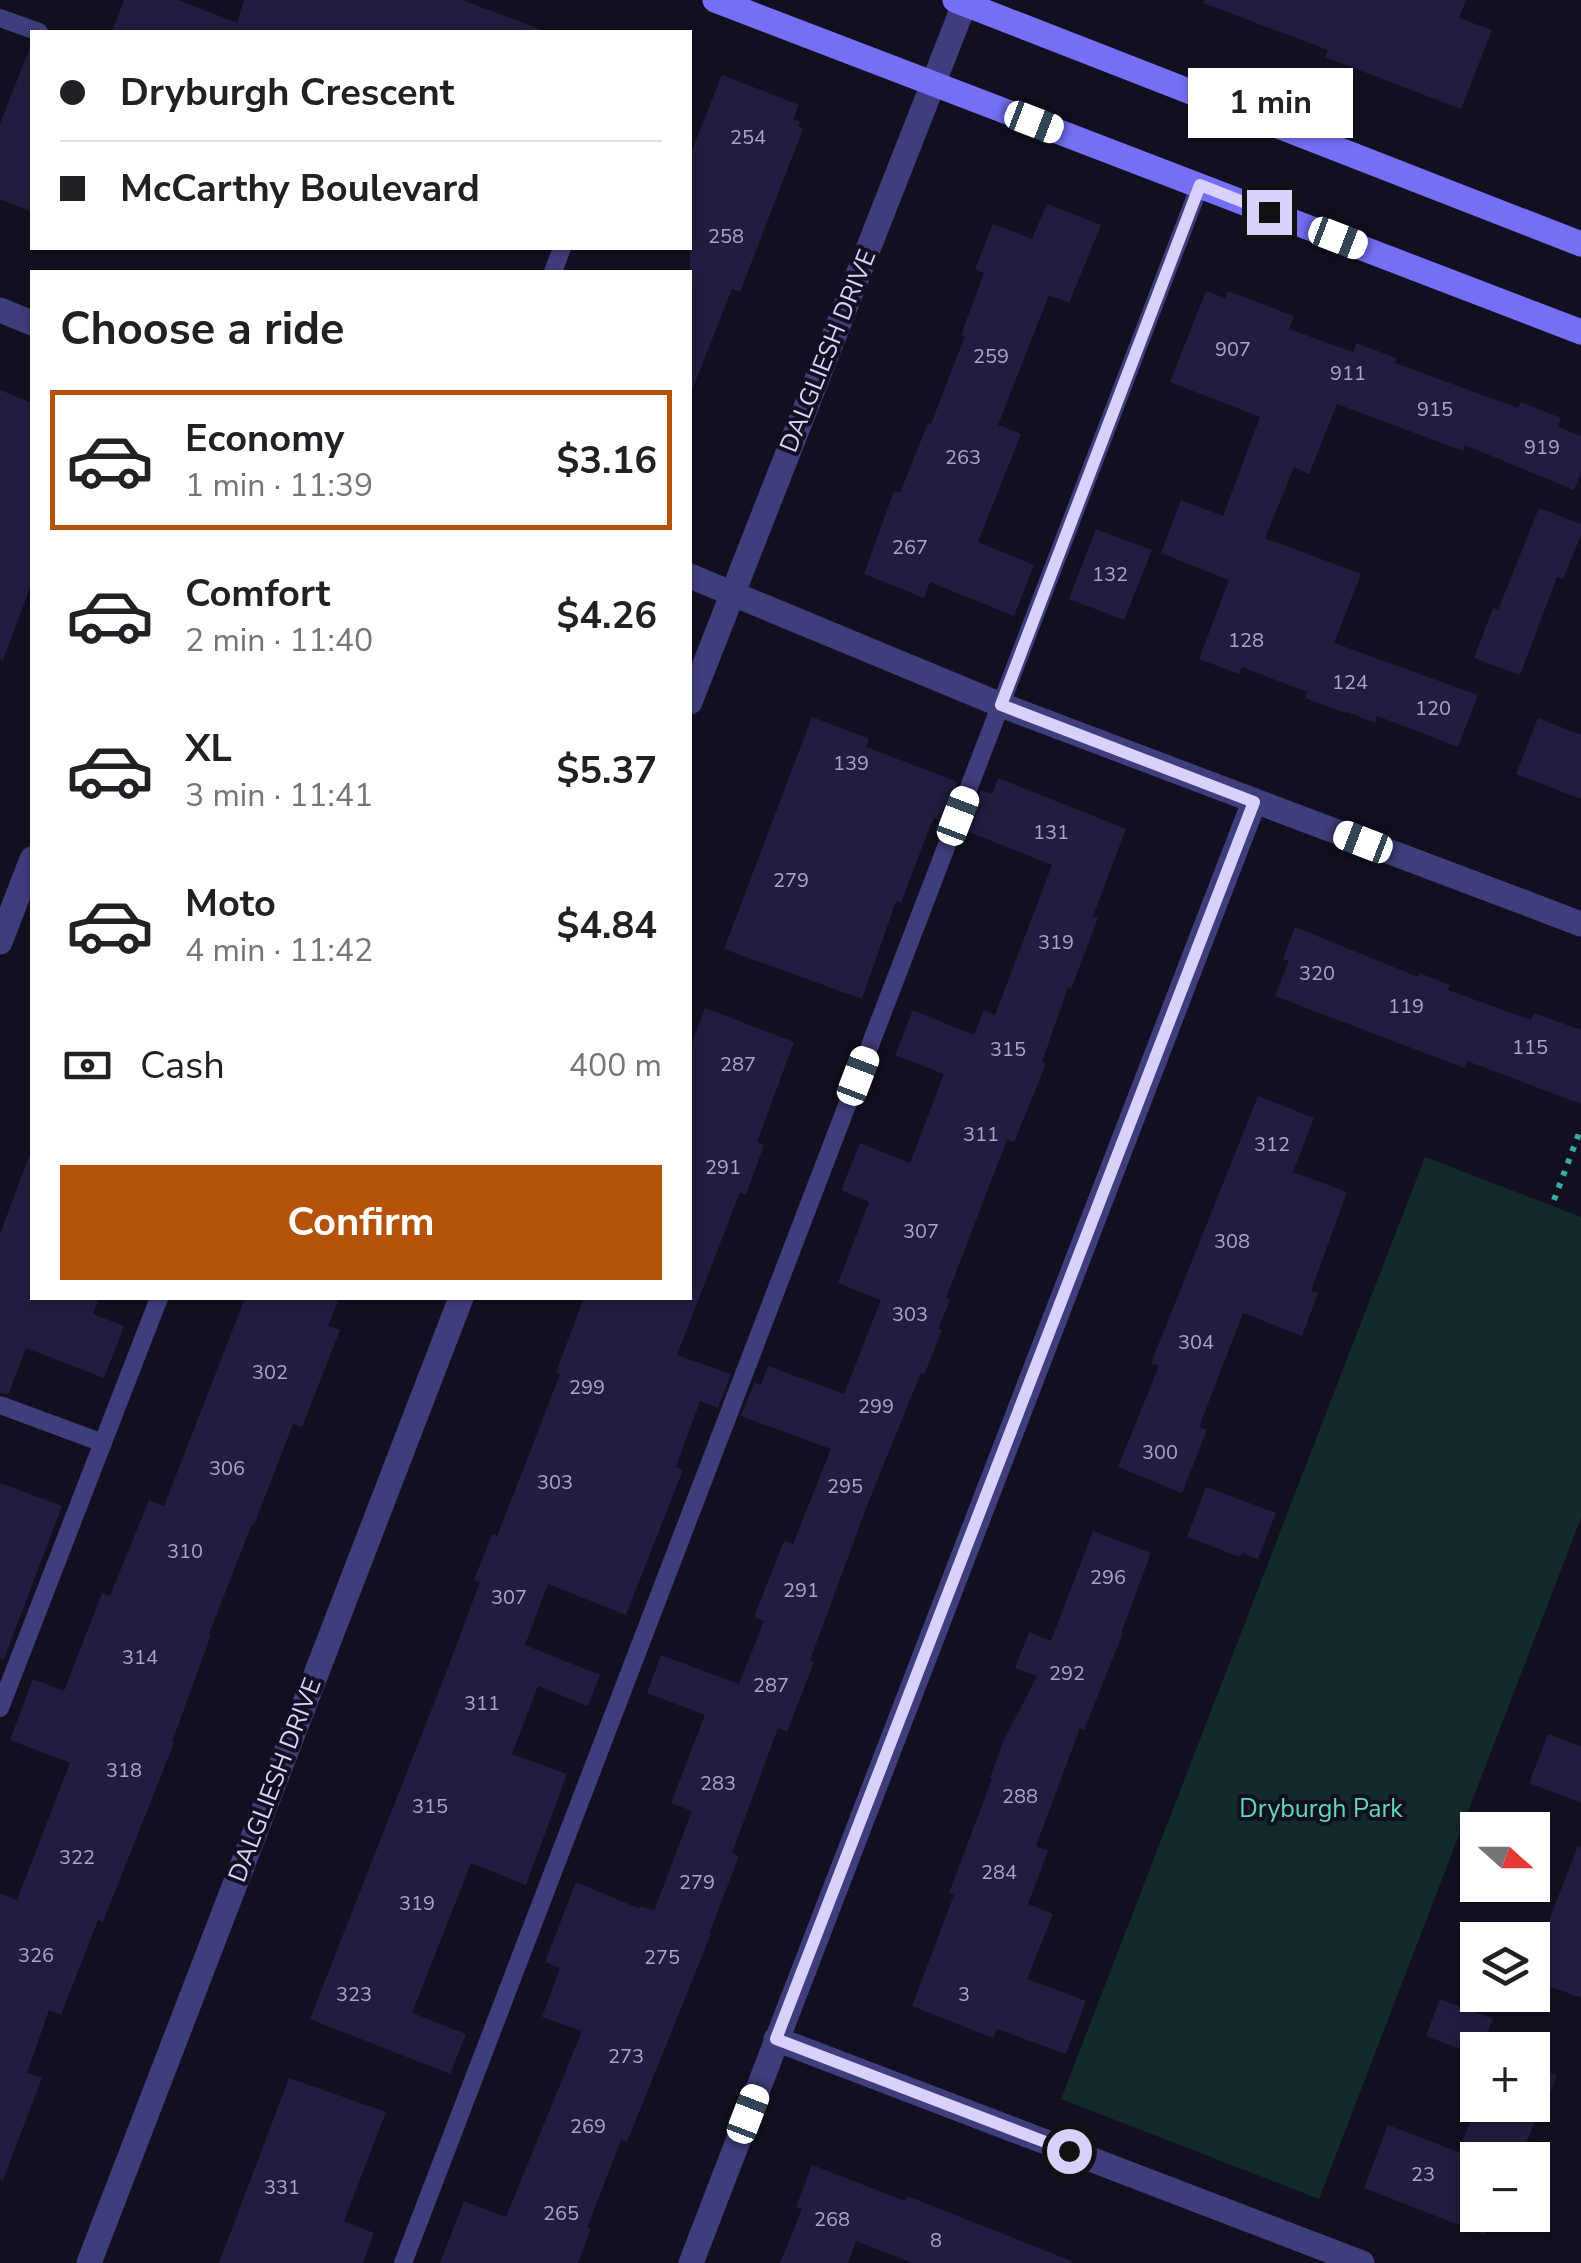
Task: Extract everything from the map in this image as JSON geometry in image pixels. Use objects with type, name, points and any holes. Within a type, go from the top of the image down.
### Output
[{"type":"main road","points":[[716,0],[1581,332]]},
{"type":"main road","points":[[962,1],[1581,244]]},
{"type":"street","name":"DALGLIESH DRIVE","points":[[692,697],[935,83],[962,1]]},
{"type":"street","points":[[0,310],[30,322]]},
{"type":"street","points":[[692,577],[1001,705],[1581,924]]},
{"type":"street","points":[[691,2263],[1254,802]]},
{"type":"street","points":[[0,942],[30,864]]},
{"type":"street","name":"DALGLIESH DRIVE","points":[[89,2263],[460,1300]]},
{"type":"street","points":[[776,2039],[1362,2263]]},
{"type":"lane","points":[[0,18],[33,30]]},
{"type":"lane","points":[[403,2263],[1200,185]]},
{"type":"lane","points":[[0,1708],[158,1300]]},
{"type":"lane","points":[[0,1405],[102,1443]]},
{"type":"path","points":[[1554,1200],[1581,1128]]},
{"type":"green space","name":"Dryburgh Park","points":[[1425,1157],[1581,1217],[1581,1518],[1468,1812],[1460,1812],[1460,1833],[1319,2199],[1061,2099]]},
{"type":"building","points":[[124,0],[179,0],[237,23],[244,0],[462,0],[539,29],[539,30],[113,30]]},
{"type":"building","points":[[1466,0],[1459,18],[1492,30],[1461,109],[1325,57],[1328,50],[1203,3]]},
{"type":"building","points":[[30,47],[30,211],[0,199],[0,124]]},
{"type":"building","points":[[722,75],[799,105],[793,119],[803,129],[740,292],[732,289],[692,390],[690,250],[692,150]]},
{"type":"building","points":[[1047,204],[1101,225],[1069,303],[1049,295],[998,425],[1021,434],[978,542],[1034,565],[1014,616],[930,582],[924,598],[864,574],[894,491],[900,493],[965,336],[961,335],[984,273],[975,269],[993,224],[1032,239]]},
{"type":"building","points":[[1206,291],[1225,298],[1228,291],[1294,316],[1289,329],[1353,352],[1356,343],[1396,358],[1395,363],[1518,408],[1521,402],[1561,418],[1558,427],[1581,436],[1581,472],[1574,490],[1465,445],[1463,451],[1337,404],[1309,474],[1294,467],[1265,538],[1361,574],[1334,643],[1478,695],[1458,747],[1377,716],[1375,723],[1345,713],[1305,698],[1307,692],[1242,667],[1239,674],[1199,659],[1229,580],[1161,553],[1181,500],[1223,516],[1260,417],[1170,382]]},
{"type":"building","points":[[0,390],[30,402],[30,587],[3,660]]},
{"type":"building","points":[[1539,508],[1581,524],[1581,535],[1563,579],[1557,577],[1520,675],[1474,658]]},
{"type":"building","points":[[1096,529],[1152,550],[1124,620],[1069,599]]},
{"type":"building","points":[[812,717],[869,739],[866,747],[958,782],[942,822],[934,818],[901,903],[896,901],[862,999],[724,949]]},
{"type":"building","points":[[1538,718],[1581,735],[1581,799],[1516,774]]},
{"type":"building","points":[[998,778],[1126,829],[1093,916],[1098,918],[1042,1062],[1046,1064],[1014,1142],[1007,1140],[946,1298],[950,1300],[938,1329],[942,1330],[870,1498],[787,1732],[778,1728],[732,1853],[739,1856],[711,1934],[627,2142],[621,2140],[587,2228],[591,2229],[578,2263],[440,2263],[464,2201],[506,2217],[582,2031],[542,2017],[560,1968],[545,1962],[576,1882],[640,1909],[641,1906],[654,1911],[692,1811],[671,1803],[705,1715],[647,1693],[661,1655],[739,1684],[764,1621],[754,1617],[784,1541],[793,1544],[831,1449],[741,1416],[754,1383],[761,1385],[768,1366],[844,1394],[881,1300],[838,1283],[869,1202],[841,1190],[860,1143],[910,1163],[944,1074],[895,1055],[913,1010],[974,1035],[984,1010],[995,1015],[1052,865],[966,831],[981,790],[992,794]]},
{"type":"building","points":[[1295,927],[1418,977],[1420,973],[1450,985],[1448,990],[1531,1020],[1534,1013],[1581,1030],[1581,1104],[1467,1061],[1464,1068],[1275,996],[1289,961],[1283,959]]},
{"type":"building","points":[[705,1008],[794,1042],[757,1142],[764,1145],[746,1195],[740,1192],[677,1355],[731,1374],[718,1408],[700,1401],[676,1467],[683,1470],[626,1615],[548,1584],[525,1645],[600,1675],[588,1706],[538,1686],[512,1754],[567,1774],[526,1885],[471,1863],[412,2013],[466,2034],[450,2074],[310,2019],[449,1665],[480,1582],[474,1580],[492,1534],[497,1536],[560,1374],[556,1372],[583,1300],[692,1300],[692,1043]]},
{"type":"building","points":[[1258,1096],[1314,1118],[1293,1172],[1347,1192],[1311,1291],[1318,1293],[1302,1336],[1243,1313],[1199,1427],[1207,1430],[1182,1493],[1118,1467],[1159,1366],[1151,1363]]},
{"type":"building","points":[[30,1156],[30,1300],[98,1300],[93,1314],[124,1326],[104,1378],[26,1348],[8,1395],[0,1393],[0,1234]]},
{"type":"building","points":[[244,1300],[338,1300],[328,1326],[340,1330],[302,1427],[293,1424],[252,1524],[209,1634],[174,1743],[103,1922],[98,1920],[61,2015],[49,2010],[27,2073],[42,2078],[3,2180],[0,1893],[17,1900],[70,1763],[10,1740],[33,1679],[64,1691],[102,1593],[110,1596],[149,1500],[164,1506]]},
{"type":"building","points":[[0,1483],[62,1506],[4,1659],[0,1658]]},
{"type":"building","points":[[1206,1487],[1276,1513],[1258,1559],[1242,1553],[1240,1557],[1187,1537]]},
{"type":"building","points":[[1093,1531],[1151,1553],[1123,1633],[1084,1730],[1080,1728],[1036,1846],[1048,1851],[1028,1904],[1053,1914],[1027,1979],[1086,2001],[1066,2054],[997,2029],[993,2038],[912,2006],[954,1895],[949,1893],[1003,1742],[1037,1676],[1015,1668],[1029,1632],[1051,1641]]},
{"type":"building","points":[[1548,1734],[1581,1747],[1581,1803],[1529,1783]]},
{"type":"building","points":[[1578,1846],[1581,1847],[1581,1998],[1550,1987],[1548,1922]]},
{"type":"building","points":[[1440,1999],[1460,2007],[1460,2012],[1493,2019],[1488,2032],[1460,2032],[1460,2049],[1426,2036]]},
{"type":"building","points":[[1550,2072],[1557,2075],[1550,2093]]},
{"type":"building","points":[[289,2078],[386,2112],[344,2221],[374,2233],[363,2263],[219,2263]]},
{"type":"building","points":[[1470,2122],[1535,2122],[1526,2142],[1462,2142]]},
{"type":"building","points":[[1388,2125],[1458,2152],[1460,2147],[1460,2225],[1364,2188]]},
{"type":"building","points":[[812,2165],[905,2201],[907,2196],[1072,2261],[913,2263],[856,2241],[848,2263],[780,2263],[802,2209],[796,2207]]},
{"type":"route","points":[[1069,2151],[776,2039],[1254,802],[1001,705],[1200,185],[1269,212]]}]
